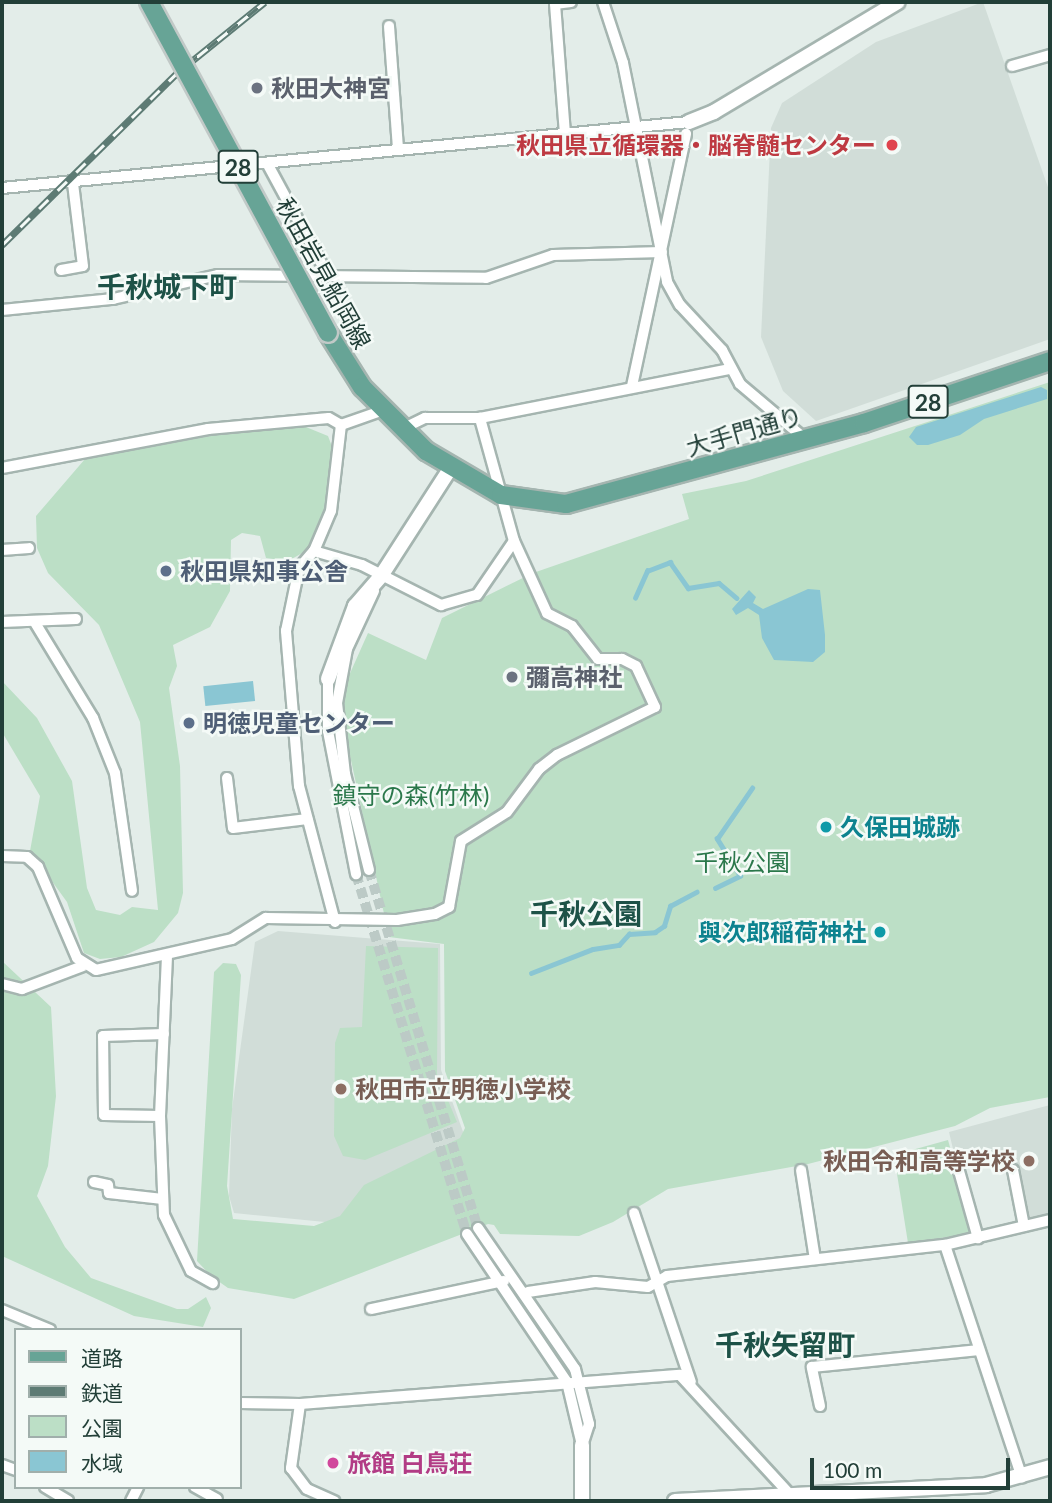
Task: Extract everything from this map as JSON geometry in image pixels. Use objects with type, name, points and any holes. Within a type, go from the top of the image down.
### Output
[{"type":"main road","name":"秋田岩見船岡線","points":[[149,2],[328,333],[381,411],[400,430],[450,469]]},
{"type":"main road","name":"大手門通り","points":[[450,469],[501,495],[566,504],[805,439],[1050,361]]},
{"type":"street","points":[[565,135],[555,4],[570,2]]},
{"type":"street","points":[[603,2],[636,128],[667,282],[680,305],[722,350],[740,384],[805,439]]},
{"type":"street","points":[[2,188],[636,128],[687,128],[898,2]]},
{"type":"street","points":[[389,26],[398,150]]},
{"type":"street","points":[[1012,66],[1050,55]]},
{"type":"street","points":[[632,386],[687,128]]},
{"type":"street","points":[[267,163],[327,274]]},
{"type":"street","points":[[61,271],[83,266],[73,183]]},
{"type":"street","points":[[2,310],[113,299],[206,276],[327,274],[486,278],[553,255],[662,252]]},
{"type":"street","points":[[400,430],[425,418],[480,418],[632,386],[730,369]]},
{"type":"street","points":[[2,468],[267,421],[329,418],[341,425],[381,411]]},
{"type":"street","points":[[2,984],[22,989],[83,966],[117,968],[167,956],[232,939],[267,918],[335,922],[397,920],[435,914],[449,906],[461,841],[507,812],[539,769],[557,755],[655,707],[636,666],[622,659],[598,659],[572,626],[547,613],[514,541],[480,418]]},
{"type":"street","points":[[335,922],[307,819],[294,747],[286,631],[299,568],[314,551],[331,511],[341,425]]},
{"type":"street","points":[[369,870],[345,774],[337,703],[346,649],[381,576],[450,469]]},
{"type":"street","points":[[314,551],[381,576],[441,605],[477,595],[514,541]]},
{"type":"street","points":[[2,550],[29,548]]},
{"type":"street","points":[[356,874],[328,731],[328,678],[355,606],[381,576]]},
{"type":"street","points":[[2,622],[76,619]]},
{"type":"street","points":[[34,621],[93,718],[115,773],[132,891]]},
{"type":"street","points":[[227,778],[233,828],[307,819]]},
{"type":"street","points":[[2,856],[27,857],[38,867],[83,966]]},
{"type":"street","points":[[167,956],[160,1115],[164,1215],[191,1271],[213,1283]]},
{"type":"street","points":[[160,1115],[104,1115],[103,1036],[164,1034]]},
{"type":"street","points":[[802,1170],[815,1259]]},
{"type":"street","points":[[1013,1170],[1024,1226]]},
{"type":"street","points":[[959,1171],[978,1238]]},
{"type":"street","points":[[94,1182],[108,1185],[109,1194],[163,1199]]},
{"type":"street","points":[[634,1213],[654,1283],[691,1382],[792,1497]]},
{"type":"street","points":[[528,1292],[594,1282],[648,1287],[667,1276],[946,1245],[1050,1220]]},
{"type":"street","points":[[478,1227],[505,1281],[567,1382],[582,1445],[582,1501]]},
{"type":"street","points":[[467,1234],[580,1382],[589,1424],[582,1445]]},
{"type":"street","points":[[946,1245],[1021,1478]]},
{"type":"street","points":[[371,1309],[505,1281]]},
{"type":"street","points":[[2,1310],[45,1328]]},
{"type":"street","points":[[820,1406],[812,1367],[979,1350]]},
{"type":"street","points":[[242,1403],[300,1404],[668,1373],[691,1382]]},
{"type":"street","points":[[300,1404],[291,1468],[307,1489],[334,1501]]},
{"type":"street","points":[[675,1501],[986,1485],[1021,1478],[1050,1467]]},
{"type":"street","points":[[48,1489],[68,1501]]},
{"type":"street","points":[[199,1489],[217,1499]]},
{"type":"shaded area","points":[[983,2],[1050,193],[1050,339],[816,421],[783,391],[761,337],[771,128],[782,103],[876,42]]},
{"type":"shaded area","name":"秋田市立明徳小学校","points":[[278,931],[440,944],[441,1070],[467,1143],[335,1223],[234,1213],[229,1196],[232,1109],[255,942]]},
{"type":"shaded area","name":"秋田令和高等学校","points":[[1050,1105],[1050,1215],[1032,1219],[1026,1215],[1007,1156],[957,1166],[949,1132]]},
{"type":"green space","name":"千秋公園","points":[[1050,382],[1050,1097],[990,1108],[955,1126],[808,1164],[668,1189],[613,1222],[579,1236],[500,1234],[494,1225],[488,1224],[294,1299],[228,1288],[211,1276],[197,1261],[214,972],[223,963],[236,964],[241,975],[227,1186],[233,1219],[314,1226],[340,1216],[364,1185],[460,1138],[465,1128],[445,1071],[444,944],[389,937],[346,737],[343,689],[368,633],[426,660],[442,618],[533,573],[689,519],[682,494],[746,481]]},
{"type":"green space","points":[[301,425],[328,436],[334,452],[327,507],[306,551],[288,561],[266,558],[260,536],[242,533],[231,540],[230,591],[210,627],[173,645],[177,666],[169,688],[180,766],[183,893],[178,913],[154,942],[121,957],[100,959],[84,953],[67,902],[30,851],[40,796],[2,732],[2,681],[37,718],[72,781],[87,888],[96,910],[120,915],[132,907],[158,910],[140,722],[99,625],[48,573],[37,548],[36,516],[85,459],[248,429]]},
{"type":"green space","points":[[366,946],[438,948],[437,1074],[457,1122],[365,1160],[343,1156],[334,1136],[335,1043],[340,1028],[362,1027]]},
{"type":"green space","points":[[2,961],[51,1007],[56,1096],[48,1166],[37,1196],[65,1247],[91,1278],[177,1309],[188,1309],[206,1297],[211,1308],[203,1327],[134,1316],[2,1256]]},
{"type":"green space","points":[[948,1140],[974,1233],[908,1243],[894,1155]]},
{"type":"water","points":[[1041,387],[1047,390],[1047,399],[984,419],[960,435],[928,445],[917,445],[909,437],[916,427]]},
{"type":"water","points":[[808,589],[820,590],[825,652],[813,662],[774,660],[762,638],[759,615],[748,608],[736,615],[732,609],[749,590],[756,597],[753,603],[763,609]]},
{"type":"water","points":[[253,681],[255,701],[205,706],[203,686]]},
{"type":"waterway","points":[[635,598],[647,571],[670,562],[688,588],[719,583],[737,598]]},
{"type":"waterway","points":[[715,888],[740,876],[717,839],[752,788]]},
{"type":"waterway","points":[[531,973],[593,949],[619,945],[629,934],[655,932],[664,926],[670,906],[696,892]]},
{"type":"tunnel","points":[[369,870],[478,1228]]},
{"type":"tunnel","points":[[356,874],[467,1234]]},
{"type":"railway","points":[[2,245],[177,73],[265,2]]},
{"type":"place","name":"秋田大神宮","points":[[257,88]]},
{"type":"place","name":"秋田県立循環器・脳脊髄センター","points":[[892,145]]},
{"type":"place","name":"秋田県知事公舎","points":[[166,571]]},
{"type":"place","name":"彌高神社","points":[[512,677]]},
{"type":"place","name":"明徳児童センター","points":[[189,723]]},
{"type":"place","name":"久保田城跡","points":[[826,827]]},
{"type":"place","name":"與次郎稲荷神社","points":[[880,932]]},
{"type":"place","name":"秋田市立明徳小学校","points":[[341,1089]]},
{"type":"place","name":"秋田令和高等学校","points":[[1029,1161]]},
{"type":"place","name":"旅館 白鳥荘","points":[[333,1463]]},
{"type":"district","name":"千秋城下町","points":[[167,286]]},
{"type":"district","name":"千秋公園","points":[[586,913]]},
{"type":"district","name":"千秋矢留町","points":[[785,1344]]},
{"type":"park label","name":"鎮守の森(竹林)","points":[[411,795]]}]
